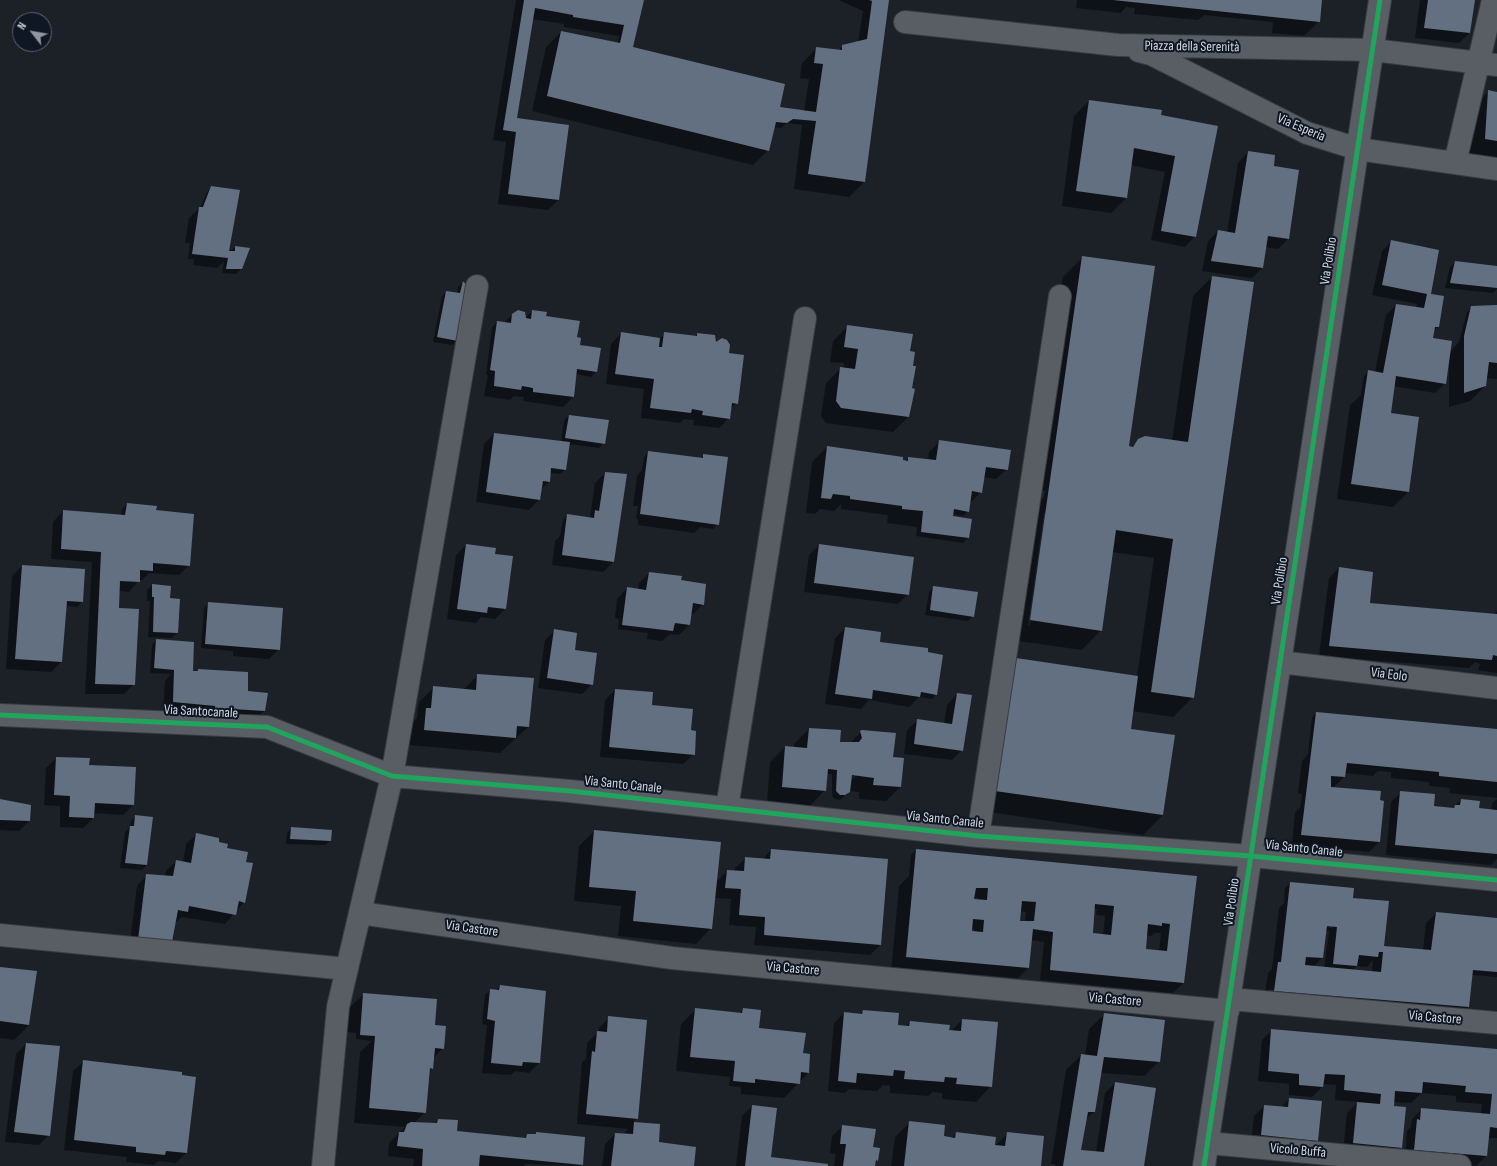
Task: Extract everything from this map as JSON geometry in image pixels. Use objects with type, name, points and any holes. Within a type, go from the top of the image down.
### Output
[{"type":"street","name":"Via Polibio","points":[[1204,1166],[1380,0]]},
{"type":"street","points":[[1455,163],[1488,64],[1493,0]]},
{"type":"street","name":"Piazza della Serenità","points":[[905,22],[1118,46],[1373,50],[1488,64]]},
{"type":"street","name":"Via Esperia","points":[[1118,46],[1151,54],[1307,133],[1358,149],[1497,169]]},
{"type":"street","points":[[323,1166],[338,1007],[392,776],[477,286]]},
{"type":"street","points":[[978,836],[1060,296]]},
{"type":"street","points":[[727,808],[805,318]]},
{"type":"street","name":"Via Eolo","points":[[1280,662],[1497,688]]},
{"type":"street","name":"Via Santocanale","points":[[0,715],[268,727],[392,776]]},
{"type":"street","name":"Via Santo Canale","points":[[392,776],[570,791],[978,836],[1251,856],[1497,880]]},
{"type":"street","name":"Via Castore","points":[[360,913],[672,958],[1229,1005],[1497,1023]]},
{"type":"street","points":[[0,935],[347,969]]},
{"type":"street","name":"Vicolo Buffa","points":[[1208,1143],[1460,1166]]},
{"type":"building","points":[[524,0],[644,0],[633,47],[785,84],[780,107],[816,112],[823,64],[814,63],[816,47],[842,50],[842,45],[867,39],[872,1],[869,0],[889,0],[865,182],[808,174],[816,121],[793,119],[787,123],[776,122],[769,151],[547,96],[561,31],[620,43],[624,25],[573,17],[573,15],[535,8],[517,118],[569,125],[559,200],[508,194],[516,132],[503,130]]},
{"type":"building","points":[[1113,0],[1322,0],[1320,22]]},
{"type":"building","points":[[1428,0],[1475,0],[1470,33],[1424,28]]},
{"type":"building","points":[[1488,90],[1497,92],[1497,141],[1485,139]]},
{"type":"building","points":[[1089,100],[1162,110],[1161,115],[1218,126],[1196,237],[1161,231],[1175,156],[1134,148],[1127,198],[1076,191]]},
{"type":"building","points":[[1248,151],[1275,155],[1274,166],[1299,170],[1289,239],[1268,236],[1263,268],[1211,261],[1218,230],[1235,233]]},
{"type":"building","points":[[211,186],[240,190],[229,251],[235,251],[235,246],[250,248],[242,269],[226,269],[228,258],[192,254],[199,207],[203,207]]},
{"type":"building","points":[[1391,240],[1439,250],[1431,294],[1444,296],[1439,327],[1435,327],[1433,338],[1452,341],[1446,384],[1396,376],[1391,413],[1419,417],[1409,492],[1351,484],[1368,370],[1383,373],[1396,304],[1424,308],[1427,294],[1382,285]]},
{"type":"building","points":[[1082,256],[1155,266],[1129,446],[1133,447],[1138,439],[1145,436],[1188,442],[1212,276],[1254,282],[1194,698],[1151,692],[1173,539],[1116,530],[1102,631],[1030,620]]},
{"type":"building","points":[[1455,261],[1497,266],[1497,288],[1450,283]]},
{"type":"building","points":[[463,281],[468,287],[458,341],[437,337],[446,291],[460,293]]},
{"type":"building","points":[[1497,305],[1497,363],[1489,362],[1486,386],[1464,393],[1464,336],[1471,306]]},
{"type":"building","points":[[518,310],[525,312],[526,318],[531,319],[532,310],[547,312],[546,316],[580,321],[577,337],[581,338],[580,345],[601,348],[597,372],[577,369],[574,397],[533,392],[533,388],[522,386],[521,390],[494,386],[495,371],[490,370],[497,321],[511,323],[512,314]]},
{"type":"building","points":[[847,325],[913,334],[910,351],[915,352],[913,366],[916,366],[912,388],[915,389],[909,417],[841,408],[836,401],[840,367],[855,369],[858,349],[844,347]]},
{"type":"building","points":[[621,332],[660,338],[659,347],[662,347],[664,332],[697,336],[697,333],[715,335],[716,342],[722,338],[727,340],[730,345],[729,353],[744,355],[738,404],[732,403],[730,419],[702,415],[703,411],[692,409],[691,413],[650,408],[654,379],[615,374]]},
{"type":"building","points":[[569,415],[609,420],[605,444],[565,438]]},
{"type":"building","points":[[494,433],[570,442],[566,470],[551,468],[550,482],[543,481],[540,500],[486,492]]},
{"type":"building","points":[[939,440],[1011,450],[1008,470],[986,467],[982,493],[972,491],[969,512],[954,509],[953,516],[972,519],[969,538],[921,532],[923,511],[902,509],[902,506],[850,499],[850,496],[833,494],[831,499],[821,498],[827,446],[903,457],[903,460],[908,461],[908,457],[936,460]]},
{"type":"building","points":[[648,451],[703,458],[703,454],[728,457],[719,525],[640,514]]},
{"type":"building","points":[[605,472],[627,474],[614,562],[562,555],[567,514],[594,518],[595,510],[599,511]]},
{"type":"building","points":[[127,503],[157,506],[156,510],[194,514],[190,566],[153,563],[153,571],[140,570],[140,582],[120,581],[119,608],[139,609],[135,685],[95,684],[101,552],[61,549],[63,510],[125,515]]},
{"type":"building","points":[[466,544],[496,548],[495,554],[513,556],[506,609],[488,607],[487,613],[457,609]]},
{"type":"building","points":[[819,544],[914,557],[909,595],[814,583]]},
{"type":"building","points":[[22,565],[85,569],[83,602],[67,601],[62,662],[15,659]]},
{"type":"building","points":[[1339,567],[1373,572],[1370,603],[1497,614],[1497,656],[1493,655],[1492,660],[1329,646]]},
{"type":"building","points":[[649,572],[682,576],[681,580],[706,584],[704,605],[693,603],[690,625],[675,623],[673,631],[622,625],[627,587],[646,590]]},
{"type":"building","points":[[152,584],[171,586],[170,598],[180,599],[178,633],[153,632],[154,597],[152,597]]},
{"type":"building","points":[[933,586],[978,592],[974,617],[930,610]]},
{"type":"building","points":[[208,602],[283,608],[280,650],[205,644]]},
{"type":"building","points":[[845,627],[881,632],[880,642],[928,648],[928,652],[943,655],[937,695],[921,692],[920,697],[873,690],[872,699],[835,694]]},
{"type":"building","points":[[554,629],[577,633],[575,650],[597,653],[593,685],[547,678]]},
{"type":"building","points":[[156,639],[194,642],[193,671],[198,671],[198,669],[248,672],[248,691],[268,693],[265,711],[215,708],[215,706],[173,702],[174,670],[154,668]]},
{"type":"building","points":[[1016,658],[1138,676],[1131,729],[1175,735],[1163,815],[995,791]]},
{"type":"building","points":[[477,674],[534,678],[529,727],[517,726],[516,738],[424,730],[426,708],[431,708],[433,686],[476,690]]},
{"type":"building","points":[[615,689],[653,692],[652,705],[693,709],[691,730],[696,731],[695,755],[609,747]]},
{"type":"building","points":[[957,693],[972,695],[963,751],[914,744],[917,719],[952,724]]},
{"type":"building","points":[[1316,712],[1497,729],[1497,782],[1439,776],[1439,772],[1347,763],[1345,777],[1331,776],[1331,787],[1381,791],[1380,800],[1384,801],[1380,842],[1301,835]]},
{"type":"building","points":[[809,728],[841,730],[840,742],[859,742],[862,738],[860,731],[862,730],[896,733],[893,757],[904,758],[901,787],[873,785],[874,778],[852,775],[850,792],[845,795],[840,795],[836,791],[837,770],[828,769],[826,791],[782,787],[785,746],[807,748]]},
{"type":"building","points":[[56,757],[90,758],[89,765],[136,767],[134,805],[95,803],[94,818],[69,817],[70,796],[54,795]]},
{"type":"building","points":[[1400,791],[1435,794],[1434,806],[1454,808],[1455,805],[1460,805],[1461,799],[1480,801],[1479,808],[1497,810],[1497,854],[1395,845]]},
{"type":"building","points":[[0,799],[31,805],[30,821],[0,820]]},
{"type":"building","points":[[135,815],[153,817],[147,865],[125,863],[130,826],[134,826]]},
{"type":"building","points":[[291,827],[332,830],[331,841],[290,839]]},
{"type":"building","points":[[594,830],[721,842],[712,929],[633,921],[636,891],[589,887]]},
{"type":"building","points":[[196,833],[219,838],[219,842],[228,844],[227,848],[248,852],[246,862],[253,863],[245,903],[239,901],[236,915],[189,906],[188,912],[178,910],[172,942],[138,940],[146,874],[173,876],[176,860],[191,863]]},
{"type":"building","points":[[771,849],[888,859],[881,945],[764,935],[765,917],[739,915],[741,889],[725,888],[727,870],[744,871],[745,857],[770,859]]},
{"type":"building","points":[[916,849],[1197,876],[1184,983],[1050,970],[1053,932],[1033,929],[1029,968],[906,957]],"holes":[[[976,888],[988,888],[987,900],[974,899]],[[1022,901],[1036,902],[1034,921],[1020,921]],[[1095,904],[1114,906],[1111,935],[1093,933]],[[973,919],[984,920],[983,932],[972,931]],[[1162,923],[1170,924],[1167,951],[1146,949],[1148,924],[1162,926]]]},
{"type":"building","points":[[1290,882],[1354,888],[1353,898],[1389,901],[1384,946],[1431,950],[1436,912],[1497,918],[1497,972],[1473,970],[1469,1007],[1274,991],[1278,962],[1281,962]],"holes":[[[1327,926],[1337,927],[1333,964],[1357,966],[1359,955],[1378,957],[1379,952],[1383,952],[1381,972],[1305,965],[1306,957],[1323,958]]]},
{"type":"building","points":[[0,967],[37,971],[29,1025],[0,1021]]},
{"type":"building","points":[[500,985],[546,991],[540,1063],[523,1062],[522,1066],[491,1063],[495,1021],[487,1019],[490,989],[499,990]]},
{"type":"building","points":[[363,993],[437,999],[435,1025],[446,1026],[444,1049],[435,1048],[433,1069],[430,1068],[426,1113],[369,1108],[375,1036],[360,1035]]},
{"type":"building","points":[[695,1008],[742,1013],[743,1008],[761,1010],[759,1028],[806,1033],[803,1053],[810,1054],[809,1073],[801,1072],[800,1084],[755,1079],[755,1083],[733,1081],[735,1061],[690,1057]]},
{"type":"building","points":[[863,1010],[899,1013],[898,1025],[909,1026],[910,1021],[950,1025],[949,1030],[961,1031],[962,1019],[998,1022],[992,1087],[956,1084],[957,1078],[945,1077],[944,1082],[904,1079],[905,1071],[894,1070],[893,1076],[857,1073],[856,1083],[838,1081],[844,1012],[862,1014]]},
{"type":"building","points":[[1104,1013],[1165,1020],[1160,1062],[1104,1057],[1095,1112],[1088,1112],[1081,1150],[1104,1152],[1115,1082],[1156,1088],[1144,1166],[1063,1166],[1081,1054],[1097,1056]]},
{"type":"building","points":[[608,1016],[647,1020],[638,1119],[586,1114],[592,1051],[595,1052],[597,1031],[607,1032]]},
{"type":"building","points":[[1271,1029],[1497,1049],[1497,1128],[1490,1127],[1487,1156],[1414,1150],[1417,1119],[1420,1120],[1421,1108],[1490,1114],[1492,1094],[1465,1092],[1466,1086],[1423,1082],[1422,1093],[1395,1091],[1394,1106],[1406,1107],[1402,1148],[1353,1143],[1357,1102],[1380,1104],[1381,1094],[1344,1090],[1345,1075],[1325,1074],[1323,1087],[1299,1085],[1299,1074],[1268,1071]]},
{"type":"building","points":[[26,1043],[60,1046],[50,1136],[14,1132]]},
{"type":"building","points":[[83,1060],[182,1072],[182,1075],[196,1077],[187,1153],[166,1151],[165,1155],[136,1152],[136,1147],[74,1140]]},
{"type":"building","points":[[1289,1098],[1322,1101],[1318,1141],[1261,1135],[1264,1105],[1288,1107]]},
{"type":"building","points":[[752,1105],[777,1108],[771,1157],[828,1164],[828,1166],[745,1166]]},
{"type":"building","points":[[438,1119],[458,1120],[457,1131],[526,1138],[527,1134],[536,1134],[536,1132],[585,1137],[583,1165],[480,1155],[479,1166],[422,1166],[423,1149],[397,1146],[399,1132],[404,1132],[407,1124],[411,1122],[437,1123]]},
{"type":"building","points":[[909,1121],[945,1125],[944,1136],[955,1138],[956,1132],[996,1137],[995,1145],[1005,1146],[1007,1132],[1044,1136],[1041,1166],[904,1166]]},
{"type":"building","points":[[634,1122],[660,1124],[659,1142],[696,1147],[694,1166],[611,1166],[615,1133],[633,1134]]},
{"type":"building","points":[[842,1125],[876,1129],[873,1147],[880,1148],[878,1161],[876,1160],[875,1166],[843,1166],[846,1144],[840,1144]]},
{"type":"cycle path","points":[[1204,1166],[1380,0]]},
{"type":"cycle path","points":[[0,715],[267,727],[392,776],[570,791],[978,836],[1251,856],[1497,880]]}]
